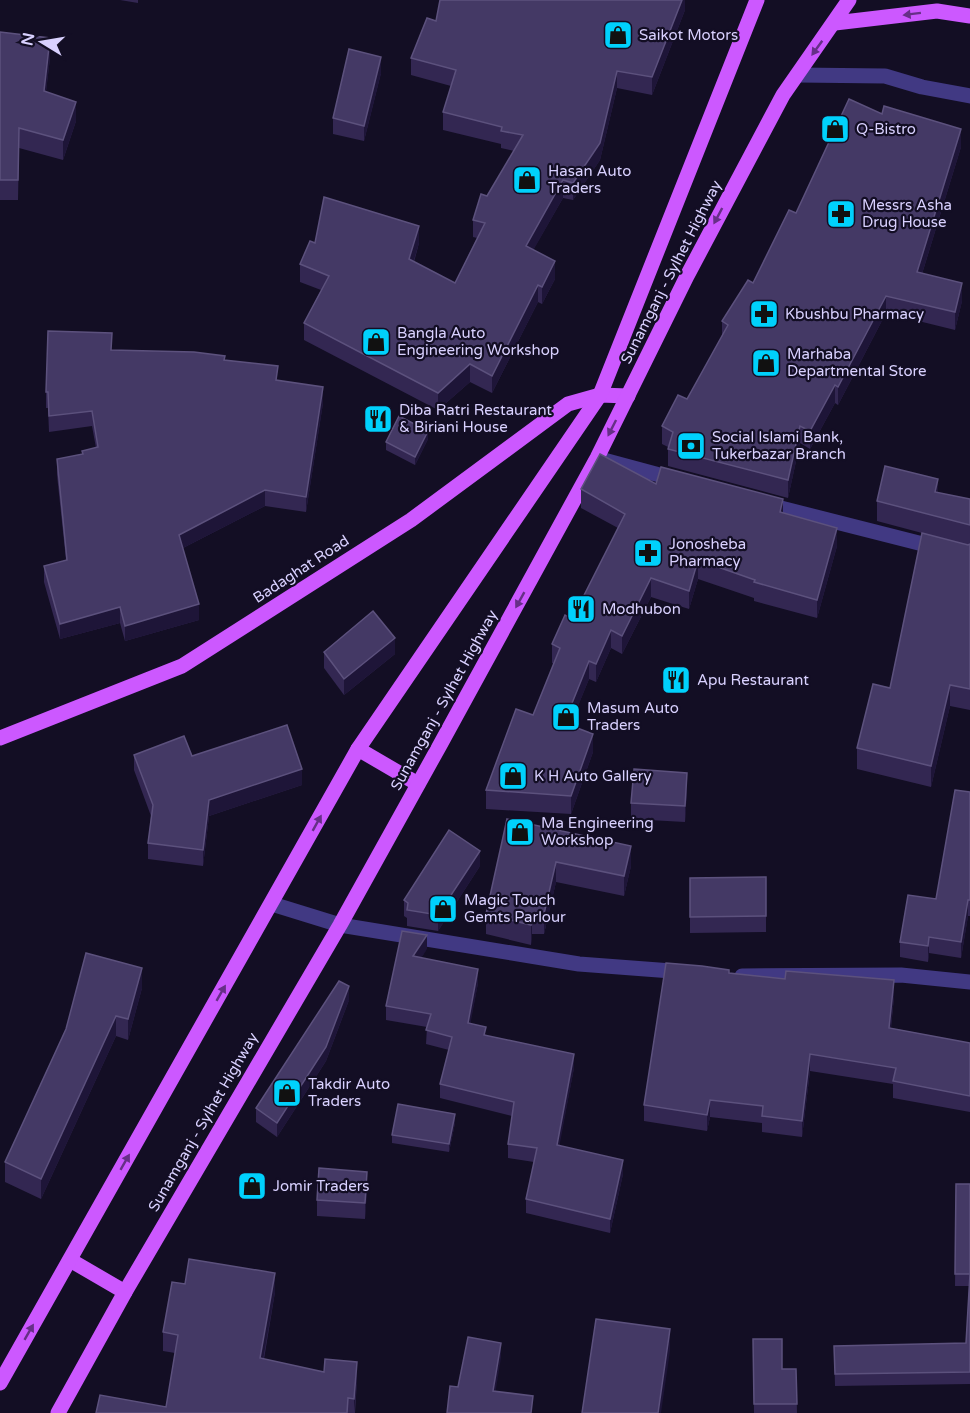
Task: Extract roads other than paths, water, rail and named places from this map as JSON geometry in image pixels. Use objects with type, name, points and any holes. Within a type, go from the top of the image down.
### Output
[{"type":"main road","name":"Sunamganj - Sylhet Highway","points":[[0,1383],[358,749],[600,395],[757,0]]},
{"type":"main road","name":"Sunamganj - Sylhet Highway","points":[[58,1413],[125,1292],[339,925],[418,784],[597,458],[687,276],[783,95],[849,0]]},
{"type":"main road","points":[[835,23],[937,10],[970,16]]},
{"type":"main road","name":"Badaghat Road","points":[[0,738],[182,666],[411,520],[568,404],[600,395],[628,396]]},
{"type":"main road","points":[[358,749],[418,784]]},
{"type":"main road","points":[[69,1260],[125,1292]]},
{"type":"street","points":[[798,75],[885,76],[922,87],[970,96]]},
{"type":"street","points":[[597,458],[688,483]]},
{"type":"street","points":[[745,499],[970,556]]},
{"type":"street","points":[[272,904],[339,925],[579,964],[698,973]]},
{"type":"street","points":[[722,975],[901,975],[970,982]]},
{"type":"place","name":"Saikot Motors","points":[[618,35]]},
{"type":"place","name":"Q-Bistro","points":[[835,129]]},
{"type":"place","name":"Hasan Auto Traders","points":[[527,180]]},
{"type":"place","name":"Messrs Asha Drug House","points":[[841,214]]},
{"type":"place","name":"Kbushbu Pharmacy","points":[[764,314]]},
{"type":"place","name":"Bangla Auto Engineering Workshop","points":[[376,342]]},
{"type":"place","name":"Marhaba Departmental Store","points":[[766,363]]},
{"type":"place","name":"Diba Ratri Restaurant & Biriani House","points":[[378,419]]},
{"type":"place","name":"Social Islami Bank, Tukerbazar Branch","points":[[691,446]]},
{"type":"place","name":"Jonosheba Pharmacy","points":[[648,553]]},
{"type":"place","name":"Modhubon","points":[[581,609]]},
{"type":"place","name":"Apu Restaurant","points":[[676,680]]},
{"type":"place","name":"Masum Auto Traders","points":[[566,717]]},
{"type":"place","name":"K H Auto Gallery","points":[[513,776]]},
{"type":"place","name":"Ma Engineering Workshop","points":[[520,832]]},
{"type":"place","name":"Magic Touch Gemts Parlour","points":[[443,909]]},
{"type":"place","name":"Takdir Auto Traders","points":[[287,1093]]},
{"type":"place","name":"Jomir Traders","points":[[252,1186]]}]
